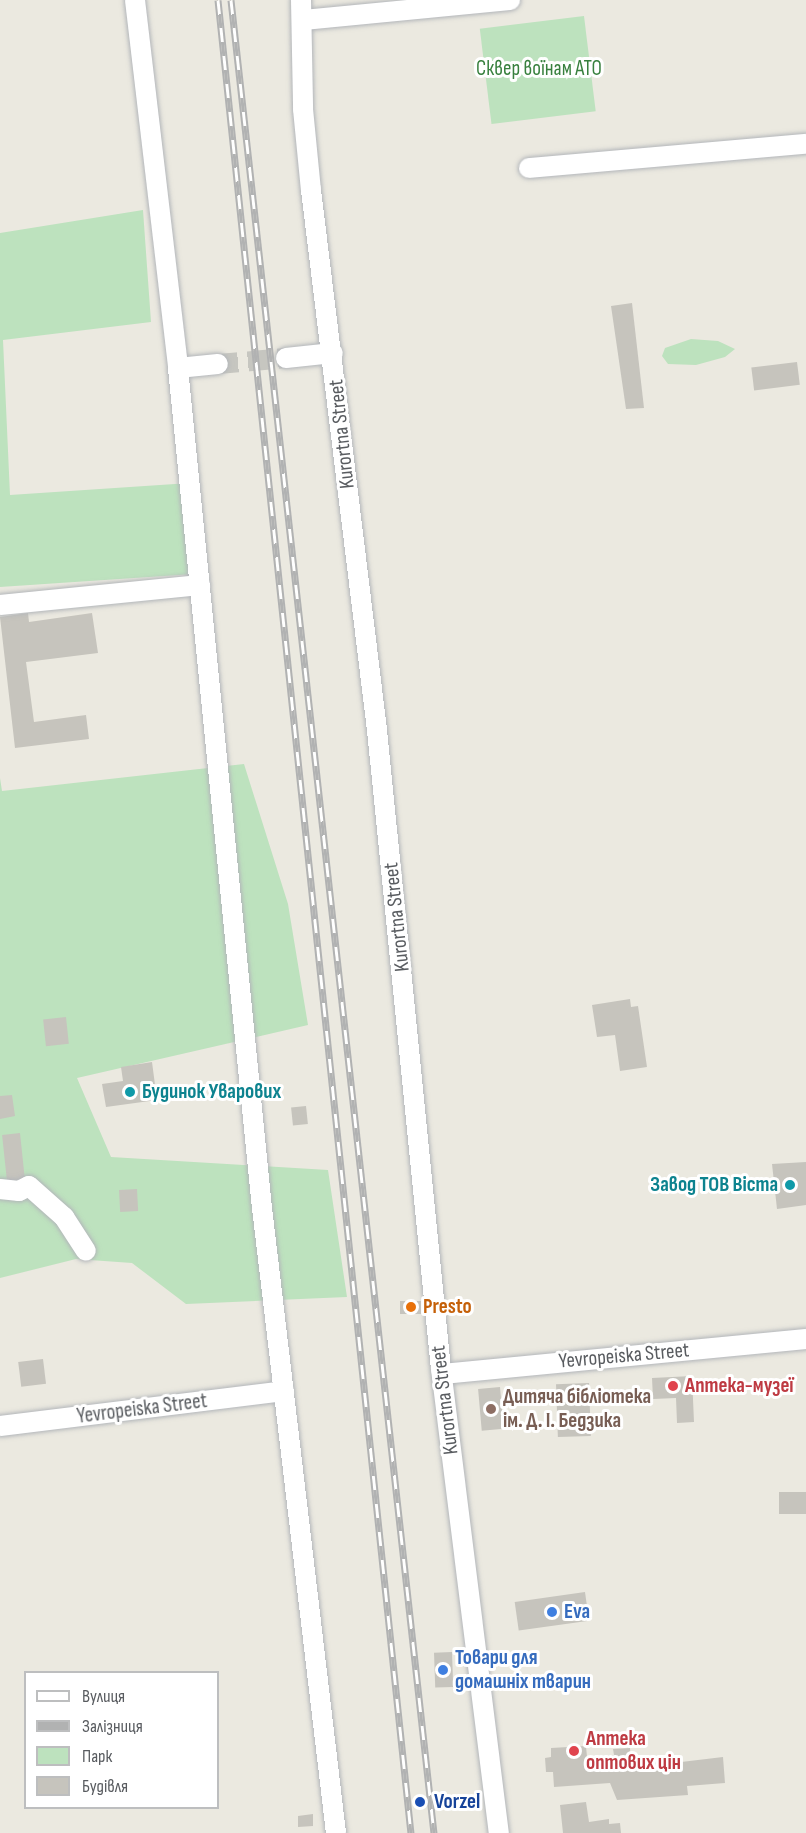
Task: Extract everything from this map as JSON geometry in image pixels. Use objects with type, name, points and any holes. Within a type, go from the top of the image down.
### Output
[{"type":"street","points":[[135,0],[178,368],[284,1391],[336,1833]]},
{"type":"street","name":"Kurortna Street","points":[[301,0],[303,110],[333,353],[412,1052],[442,1374],[480,1732],[488,1800],[499,1833]]},
{"type":"street","points":[[303,20],[510,0]]},
{"type":"street","points":[[529,168],[806,144]]},
{"type":"street","points":[[286,358],[333,353]]},
{"type":"street","points":[[178,368],[218,364]]},
{"type":"street","points":[[0,605],[200,585]]},
{"type":"street","points":[[0,1189],[19,1191],[29,1186],[64,1217],[86,1251]]},
{"type":"street","name":"Yevropeiska Street","points":[[442,1374],[806,1339]]},
{"type":"street","name":"Yevropeiska Street","points":[[0,1426],[284,1391]]},
{"type":"green space","name":"Сквер воїнам АТО","points":[[584,16],[596,111],[491,124],[480,29]]},
{"type":"green space","points":[[143,210],[151,322],[3,340],[10,495],[190,483],[194,574],[0,587],[0,233]]},
{"type":"green space","points":[[691,339],[718,341],[735,349],[725,357],[696,365],[668,364],[662,356],[665,348]]},
{"type":"green space","points":[[244,764],[288,904],[308,1025],[77,1078],[111,1157],[328,1170],[347,1297],[186,1304],[132,1263],[76,1259],[0,1278],[0,778],[2,791]]},
{"type":"building","points":[[632,303],[644,408],[626,409],[611,306]]},
{"type":"building","points":[[797,362],[800,385],[754,390],[751,368]]},
{"type":"building","points":[[28,613],[29,622],[92,613],[98,653],[26,662],[34,722],[86,715],[89,739],[15,748],[0,617]]},
{"type":"building","points":[[630,999],[631,1007],[638,1006],[647,1067],[620,1071],[615,1035],[597,1037],[592,1005]]},
{"type":"building","points":[[66,1017],[69,1044],[46,1046],[43,1019]]},
{"type":"building","name":"Будинок Уварових","points":[[152,1062],[157,1100],[106,1107],[102,1084],[123,1081],[121,1067]]},
{"type":"building","points":[[12,1095],[15,1116],[0,1119],[0,1096]]},
{"type":"building","points":[[306,1106],[308,1124],[293,1125],[291,1108]]},
{"type":"building","points":[[20,1133],[25,1180],[7,1182],[2,1135]]},
{"type":"building","name":"Завод ТОВ Віста","points":[[806,1162],[806,1205],[777,1209],[772,1164]]},
{"type":"building","points":[[137,1189],[138,1211],[120,1212],[119,1190]]},
{"type":"building","name":"Presto","points":[[400,1301],[421,1301],[421,1314],[400,1314]]},
{"type":"building","points":[[43,1359],[46,1384],[21,1387],[18,1362]]},
{"type":"building","points":[[692,1376],[694,1422],[677,1423],[676,1398],[653,1399],[652,1378]]},
{"type":"building","points":[[589,1383],[591,1436],[558,1437],[556,1384]]},
{"type":"building","name":"Дитяча бібліотека ім. Д. І. Бедзика","points":[[500,1387],[504,1429],[482,1431],[478,1389]]},
{"type":"building","points":[[779,1492],[806,1492],[806,1514],[779,1514]]},
{"type":"building","name":"Eva","points":[[585,1592],[589,1621],[519,1631],[515,1602]]},
{"type":"building","name":"Товари для домашніх тварин","points":[[452,1652],[453,1687],[435,1688],[434,1653]]},
{"type":"building","points":[[586,1746],[587,1757],[614,1755],[613,1749],[630,1748],[631,1768],[723,1757],[725,1783],[687,1786],[688,1795],[617,1800],[610,1783],[554,1787],[553,1772],[546,1772],[545,1758],[551,1757],[551,1748]]},
{"type":"building","points":[[586,1802],[589,1822],[609,1819],[609,1824],[620,1823],[621,1833],[563,1833],[560,1805]]},
{"type":"building","points":[[313,1814],[313,1826],[298,1827],[298,1816]]},
{"type":"tunnel","points":[[218,364],[286,358]]},
{"type":"railway","points":[[218,0],[411,1833]]},
{"type":"railway","points":[[231,0],[434,1833]]},
{"type":"place","name":"Будинок Уварових","points":[[130,1092]]},
{"type":"place","name":"Завод ТОВ Віста","points":[[790,1185]]},
{"type":"place","name":"Presto","points":[[411,1307]]},
{"type":"place","name":"Аптека-музеї","points":[[673,1386]]},
{"type":"place","name":"Дитяча бібліотека ім. Д. І. Бедзика","points":[[491,1409]]},
{"type":"place","name":"Eva","points":[[552,1612]]},
{"type":"place","name":"Товари для домашніх тварин","points":[[443,1670]]},
{"type":"place","name":"Аптека оптових цін","points":[[574,1751]]},
{"type":"place","name":"Vorzel","points":[[420,1802]]}]
